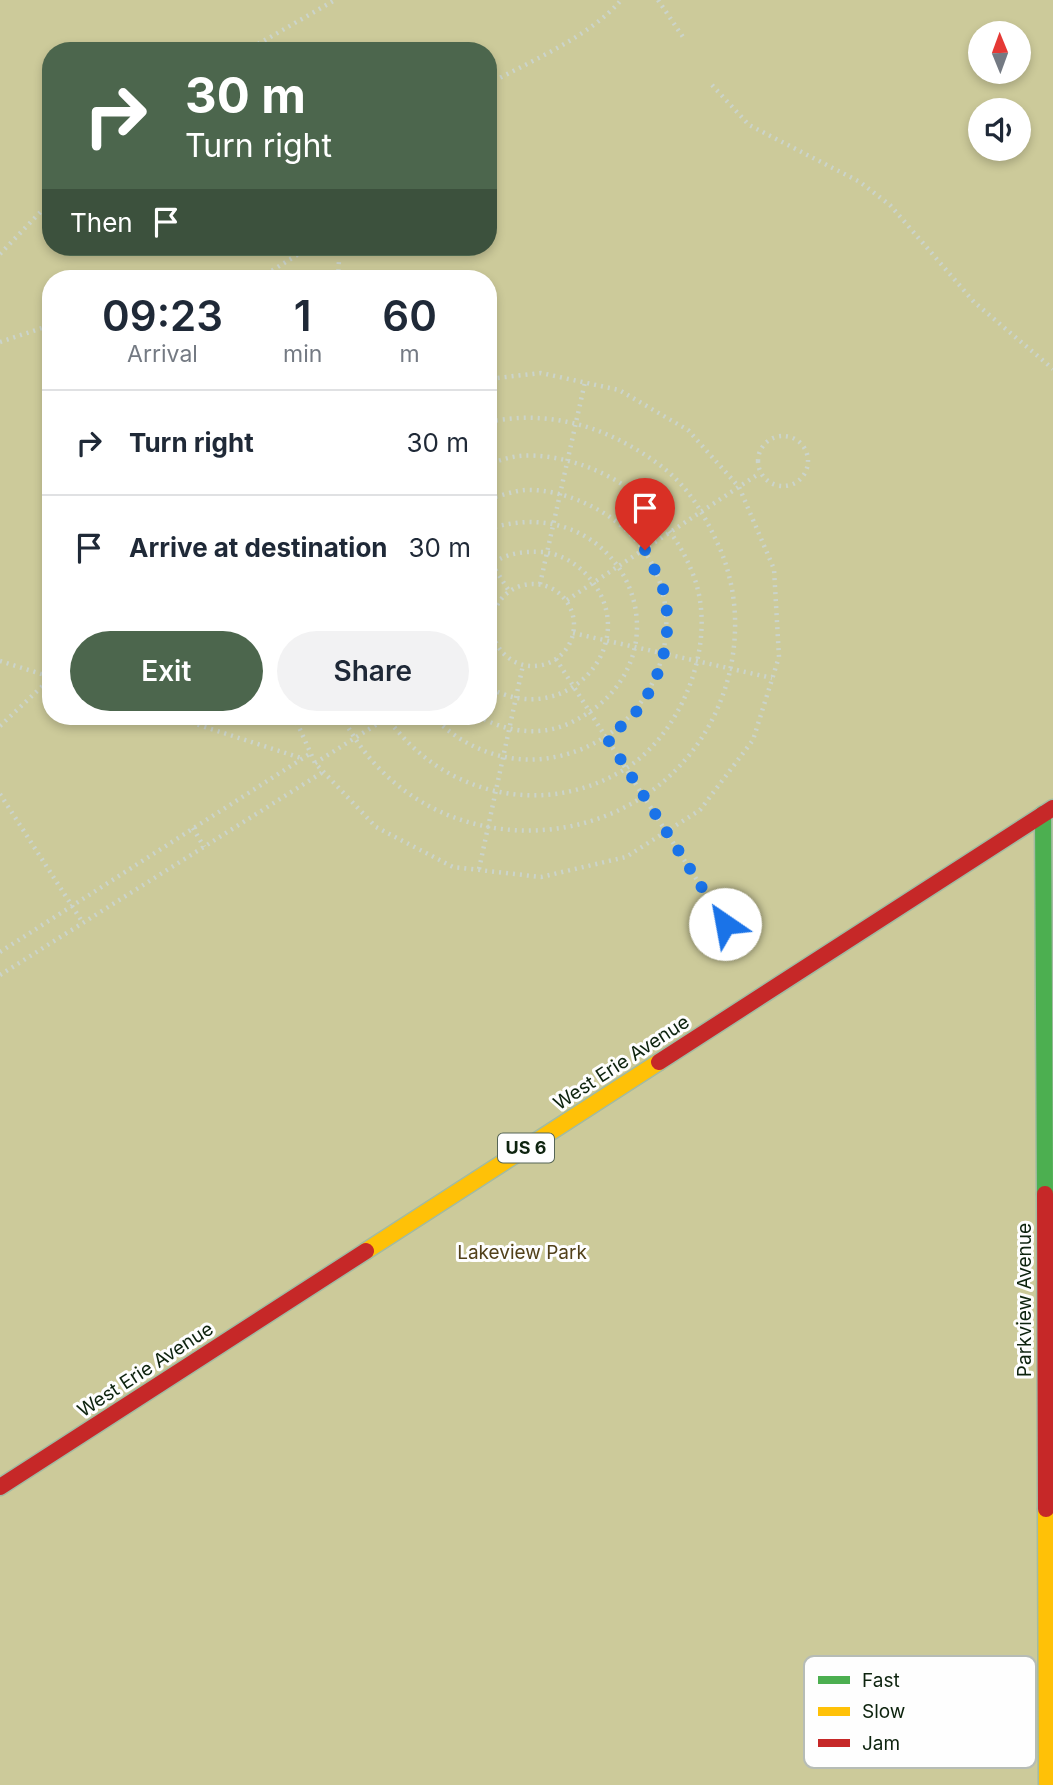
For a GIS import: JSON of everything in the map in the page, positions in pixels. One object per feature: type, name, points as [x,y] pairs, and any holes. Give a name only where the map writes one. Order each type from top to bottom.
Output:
[{"type":"main road","name":"West Erie Avenue","points":[[0,1487],[1048,811]]},
{"type":"main road","name":"Parkview Avenue","points":[[1046,1785],[1048,811]]},
{"type":"path","points":[[262,42],[335,0]]},
{"type":"path","points":[[497,79],[559,46],[612,11],[621,0]]},
{"type":"path","points":[[657,0],[683,37]]},
{"type":"path","points":[[712,85],[749,125],[860,182],[890,205],[974,302],[1053,369]]},
{"type":"path","points":[[0,254],[42,210]]},
{"type":"path","points":[[272,270],[294,256]]},
{"type":"path","points":[[338,260],[338,270]]},
{"type":"path","points":[[0,342],[42,328]]},
{"type":"path","points":[[298,725],[316,763],[376,827],[453,867],[541,877],[626,858],[700,810],[753,740],[779,657],[775,569],[740,487],[688,430],[619,390],[541,373],[497,378]]},
{"type":"path","points":[[540,584],[584,382]]},
{"type":"path","points":[[346,725],[353,738],[397,786],[452,819],[515,833],[579,827],[644,797],[687,760],[721,705],[736,643],[732,579],[703,510],[673,475],[626,441],[575,422],[514,417],[497,420]]},
{"type":"path","points":[[786,435],[801,443],[806,450],[808,458],[804,475],[790,485],[773,485],[760,473],[760,450],[770,438],[786,435]]},
{"type":"path","points":[[396,725],[423,758],[469,785],[522,796],[576,790],[625,768],[665,732],[691,686],[702,633],[695,579],[673,531],[632,489],[579,463],[520,456],[497,462]]},
{"type":"path","points":[[566,600],[760,473]]},
{"type":"path","points":[[443,725],[483,751],[524,761],[567,756],[607,738],[638,710],[659,673],[668,631],[663,589],[645,550],[613,516],[571,496],[524,490],[497,497]]},
{"type":"path","points":[[497,527],[525,520],[553,524],[594,540],[619,566],[634,597],[638,630],[631,662],[615,692],[591,713],[559,728],[526,732],[497,723]]},
{"type":"path","points":[[497,559],[526,551],[547,553],[576,564],[594,582],[605,604],[606,640],[592,672],[575,688],[553,698],[516,699],[497,691]]},
{"type":"path","points":[[497,574],[509,591]]},
{"type":"path","points":[[497,604],[509,591],[529,583],[540,584],[556,591],[566,600],[573,612],[573,633],[566,650],[544,665],[523,665],[506,657],[497,648]]},
{"type":"path","points":[[573,633],[772,678]]},
{"type":"path","points":[[556,659],[725,924]]},
{"type":"path","points":[[0,661],[42,675]]},
{"type":"path","points":[[479,869],[523,665]]},
{"type":"path","points":[[0,726],[42,686]]},
{"type":"path","points":[[199,725],[302,758]]},
{"type":"path","points":[[316,763],[374,725]]},
{"type":"path","points":[[0,953],[311,752]]},
{"type":"path","points":[[0,975],[323,772]]},
{"type":"path","points":[[0,794],[83,923]]},
{"type":"path","points":[[193,828],[204,847]]},
{"type":"green space","name":"Lakeview Park","points":[[0,0],[1053,0],[1053,808],[1047,1785],[0,1785]]},
{"type":"traffic: fast","points":[[1043,814],[1045,1194]]},
{"type":"traffic: slow","points":[[366,1251],[659,1062]]},
{"type":"traffic: slow","points":[[1046,1509],[1047,1785]]},
{"type":"traffic: jam","points":[[659,1062],[1053,808]]},
{"type":"traffic: jam","points":[[1045,1194],[1046,1509]]},
{"type":"traffic: jam","points":[[0,1487],[366,1251]]},
{"type":"route","points":[[645,550],[663,589],[668,631],[659,673],[638,710],[607,738],[725,924]]}]
